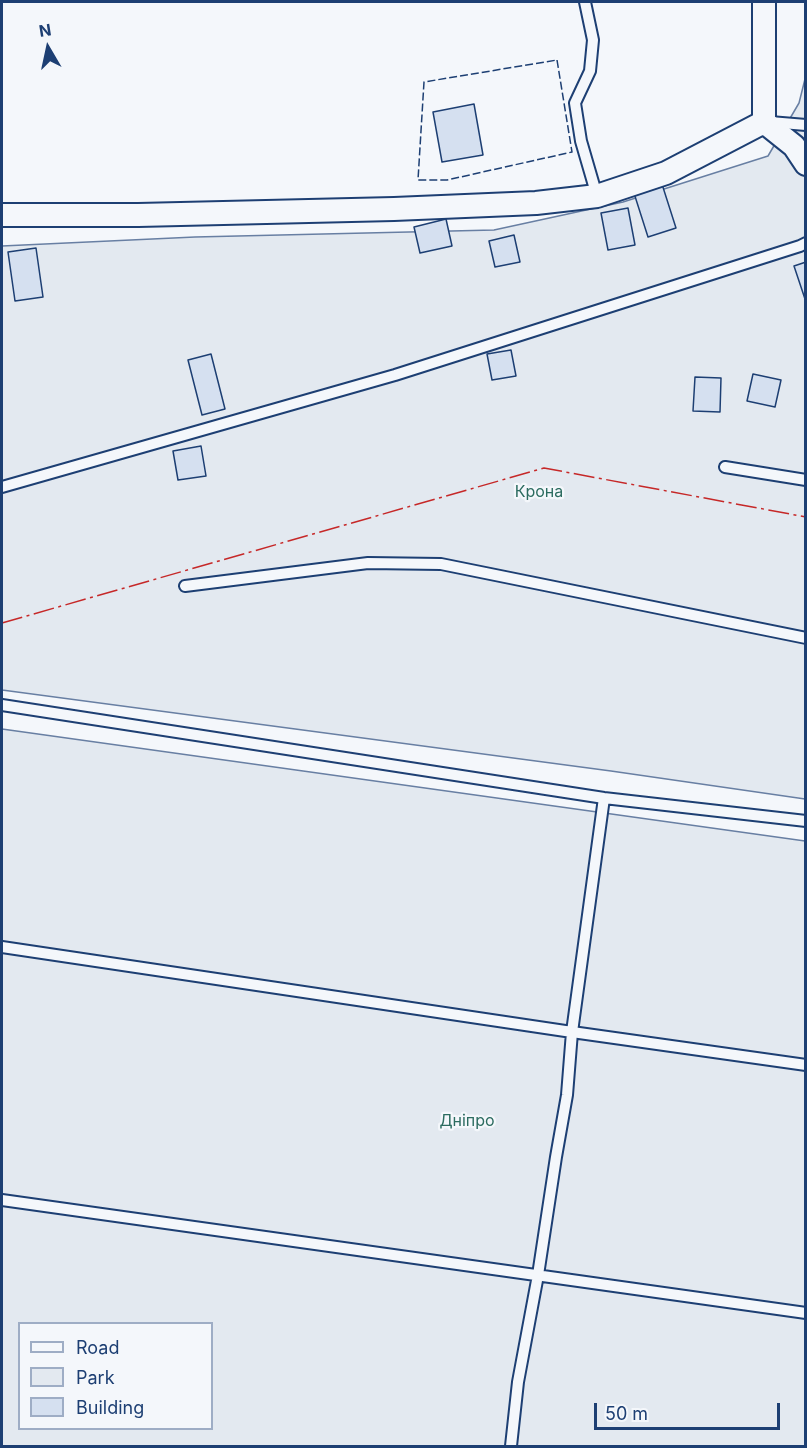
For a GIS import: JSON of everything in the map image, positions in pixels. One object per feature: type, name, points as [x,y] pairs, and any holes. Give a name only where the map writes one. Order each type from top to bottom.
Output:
[{"type":"street","points":[[764,2],[765,122],[794,146],[806,164]]},
{"type":"street","points":[[2,215],[138,215],[394,209],[536,203],[597,196],[666,173],[765,122]]},
{"type":"lane","points":[[585,2],[593,40],[590,71],[575,103],[581,141],[597,196]]},
{"type":"lane","points":[[765,122],[806,125]]},
{"type":"lane","points":[[2,487],[395,375],[806,243]]},
{"type":"lane","points":[[725,467],[806,480]]},
{"type":"lane","points":[[185,586],[368,563],[441,564],[806,638]]},
{"type":"lane","points":[[2,705],[604,798],[806,821]]},
{"type":"lane","points":[[511,1446],[518,1382],[567,1095],[572,1032],[604,798]]},
{"type":"lane","points":[[2,946],[806,1065]]},
{"type":"lane","points":[[2,1200],[806,1313]]},
{"type":"green space","name":"Крона","points":[[805,79],[805,799],[2,690],[2,246],[195,237],[494,230],[623,202],[768,156],[799,103]]},
{"type":"green space","name":"Дніпро","points":[[2,729],[805,841],[805,1446],[2,1446]]},
{"type":"building","points":[[474,104],[483,155],[442,162],[433,112]]},
{"type":"building","points":[[661,181],[676,228],[648,237],[633,190]]},
{"type":"building","points":[[628,208],[635,245],[608,250],[601,213]]},
{"type":"building","points":[[446,219],[452,246],[420,253],[414,227]]},
{"type":"building","points":[[514,235],[520,262],[495,267],[489,241]]},
{"type":"building","points":[[36,248],[43,297],[15,301],[8,252]]},
{"type":"building","points":[[806,262],[806,302],[794,266]]},
{"type":"building","points":[[511,350],[516,376],[492,380],[487,354]]},
{"type":"building","points":[[211,354],[225,409],[202,415],[188,360]]},
{"type":"building","points":[[753,374],[781,380],[775,407],[747,401]]},
{"type":"building","points":[[695,377],[721,378],[720,412],[693,411]]},
{"type":"building","points":[[201,446],[206,476],[178,480],[173,451]]},
{"type":"fence","points":[[557,60],[572,152],[447,180],[418,180],[424,82],[557,60]]},
{"type":"power","points":[[2,623],[544,468],[806,517]]}]
